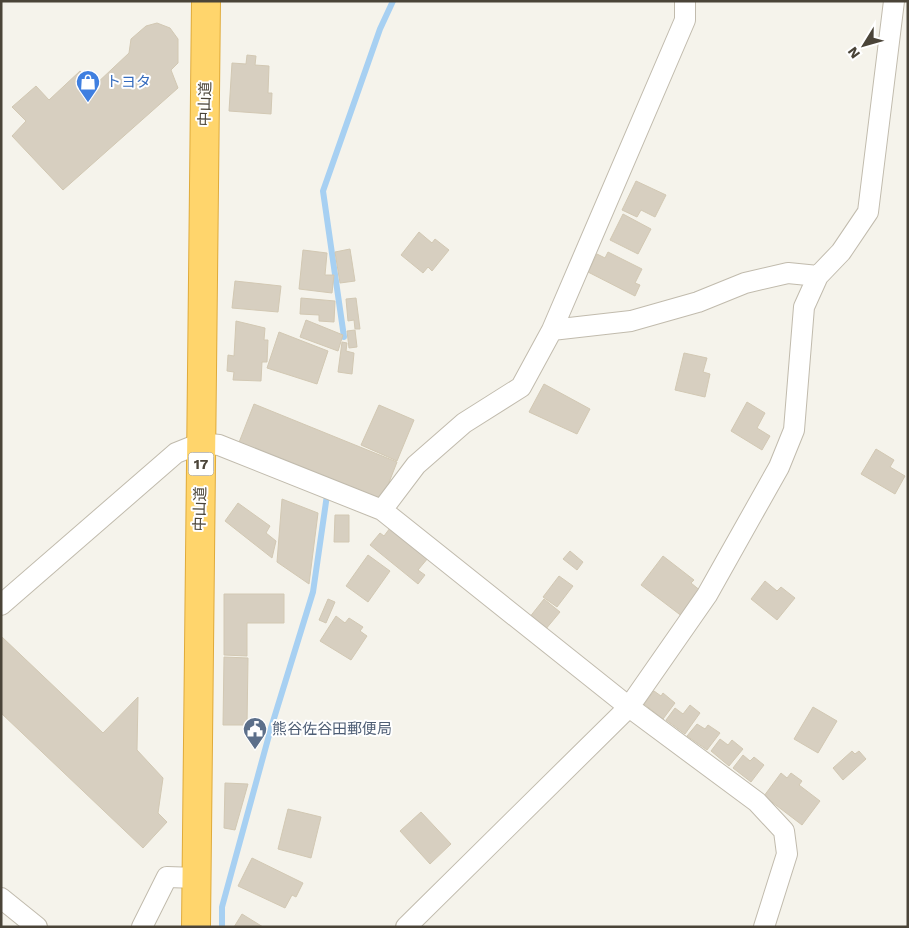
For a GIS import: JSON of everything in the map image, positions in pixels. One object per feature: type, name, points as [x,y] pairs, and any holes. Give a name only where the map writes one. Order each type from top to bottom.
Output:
[{"type":"highway","name":"中山道","points":[[196,927],[206,1]]},
{"type":"street","points":[[382,510],[416,465],[464,422],[521,387],[552,330],[686,20],[685,1]]},
{"type":"street","points":[[406,927],[630,707],[707,595],[779,467],[794,430],[804,307],[818,276],[841,252],[868,212],[894,1]]},
{"type":"street","points":[[552,330],[631,321],[698,302],[745,284],[788,273],[818,276]]},
{"type":"street","points":[[1,605],[176,453],[201,443],[219,445],[382,510],[630,707],[757,802],[784,831],[787,854],[764,927]]},
{"type":"street","points":[[142,927],[167,877],[197,878]]},
{"type":"street","points":[[1,898],[37,927]]},
{"type":"building","name":"トヨタ","points":[[157,23],[170,28],[178,39],[178,63],[171,70],[178,88],[63,190],[12,136],[26,121],[12,107],[36,86],[49,100],[80,71],[95,85],[129,53],[131,39],[146,26]]},
{"type":"building","points":[[247,55],[256,56],[255,65],[269,66],[268,93],[272,93],[271,114],[229,111],[232,63],[246,64]]},
{"type":"building","points":[[636,181],[666,195],[655,217],[641,210],[637,217],[622,210]]},
{"type":"building","points":[[623,214],[651,229],[638,254],[610,240]]},
{"type":"building","points":[[419,232],[432,243],[435,239],[449,250],[432,271],[428,267],[423,273],[401,255]]},
{"type":"building","points":[[350,249],[355,281],[340,283],[335,252]]},
{"type":"building","points":[[303,250],[327,253],[325,275],[334,275],[332,293],[299,289]]},
{"type":"building","points":[[608,252],[642,269],[635,283],[640,285],[635,296],[588,272],[597,254],[605,258]]},
{"type":"building","points":[[235,281],[281,286],[278,312],[232,308]]},
{"type":"building","points":[[301,298],[335,301],[334,322],[319,321],[319,315],[300,314]]},
{"type":"building","points":[[356,298],[360,329],[355,329],[354,320],[348,321],[346,299]]},
{"type":"building","points":[[306,320],[343,335],[338,351],[300,337]]},
{"type":"building","points":[[236,321],[265,328],[264,340],[268,340],[267,362],[262,362],[261,381],[233,380],[234,372],[227,371],[228,355],[234,356]]},
{"type":"building","points":[[355,330],[357,347],[349,348],[347,331]]},
{"type":"building","points":[[279,332],[328,351],[317,384],[267,368]]},
{"type":"building","points":[[342,342],[347,343],[346,351],[354,353],[352,374],[338,372]]},
{"type":"building","points":[[684,353],[707,358],[703,372],[710,374],[705,397],[675,390]]},
{"type":"building","points":[[544,384],[590,409],[577,434],[529,412]]},
{"type":"building","points":[[747,402],[765,413],[757,428],[770,436],[762,450],[731,431]]},
{"type":"building","points":[[254,404],[397,462],[381,503],[238,445]]},
{"type":"building","points":[[379,405],[414,420],[397,461],[361,445]]},
{"type":"building","points":[[876,449],[894,460],[890,467],[905,476],[895,494],[861,474]]},
{"type":"building","points":[[282,499],[318,513],[309,584],[277,562]]},
{"type":"building","points":[[238,503],[270,526],[266,533],[276,541],[272,558],[225,521]]},
{"type":"building","points":[[335,515],[349,515],[349,542],[334,542]]},
{"type":"building","points":[[390,528],[428,558],[418,570],[425,575],[418,584],[370,545],[380,533],[384,536]]},
{"type":"building","points":[[570,551],[583,562],[577,570],[563,559]]},
{"type":"building","points":[[368,555],[390,571],[368,602],[346,586]]},
{"type":"building","points":[[663,556],[694,580],[691,583],[702,592],[683,617],[641,585]]},
{"type":"building","points":[[559,576],[573,586],[557,607],[543,597]]},
{"type":"building","points":[[765,581],[777,591],[781,587],[795,598],[777,620],[751,599]]},
{"type":"building","points":[[224,594],[284,594],[284,623],[247,623],[247,656],[224,655]]},
{"type":"building","points":[[328,599],[335,602],[326,623],[319,620]]},
{"type":"building","points":[[544,599],[560,612],[545,630],[529,618]]},
{"type":"building","points":[[336,616],[345,623],[349,618],[363,627],[360,631],[367,636],[351,660],[320,641]]},
{"type":"building","points":[[2,637],[103,733],[138,697],[137,750],[163,778],[158,813],[167,822],[143,848],[1,713]]},
{"type":"building","points":[[224,657],[248,658],[247,725],[223,725]]},
{"type":"building","points":[[654,691],[661,696],[663,693],[675,703],[663,719],[644,704]]},
{"type":"building","points":[[690,705],[700,713],[685,734],[666,720],[675,708],[683,714]]},
{"type":"building","points":[[813,707],[837,721],[818,753],[794,739]]},
{"type":"building","points":[[697,724],[705,729],[708,725],[720,733],[707,750],[687,736]]},
{"type":"building","points":[[720,739],[728,745],[732,740],[743,749],[729,766],[711,751]]},
{"type":"building","points":[[852,751],[855,754],[859,751],[866,759],[843,780],[833,768]]},
{"type":"building","points":[[743,755],[750,761],[754,757],[764,765],[751,782],[733,768]]},
{"type":"building","points":[[781,773],[787,778],[791,773],[802,781],[799,785],[820,801],[802,825],[764,796]]},
{"type":"building","points":[[225,783],[248,784],[235,830],[224,828]]},
{"type":"building","points":[[288,809],[321,817],[311,858],[278,849]]},
{"type":"building","points":[[421,812],[451,844],[430,864],[400,831]]},
{"type":"building","points":[[252,858],[303,883],[296,897],[292,895],[285,908],[238,886]]},
{"type":"building","points":[[242,914],[263,927],[234,927]]},
{"type":"waterway","points":[[344,337],[323,191],[380,29],[393,1]]},
{"type":"waterway","points":[[222,927],[222,907],[271,728],[313,592],[327,495]]},
{"type":"place","name":"トヨタ","points":[[88,103]]},
{"type":"place","name":"熊谷佐谷田郵便局","points":[[255,750]]}]
